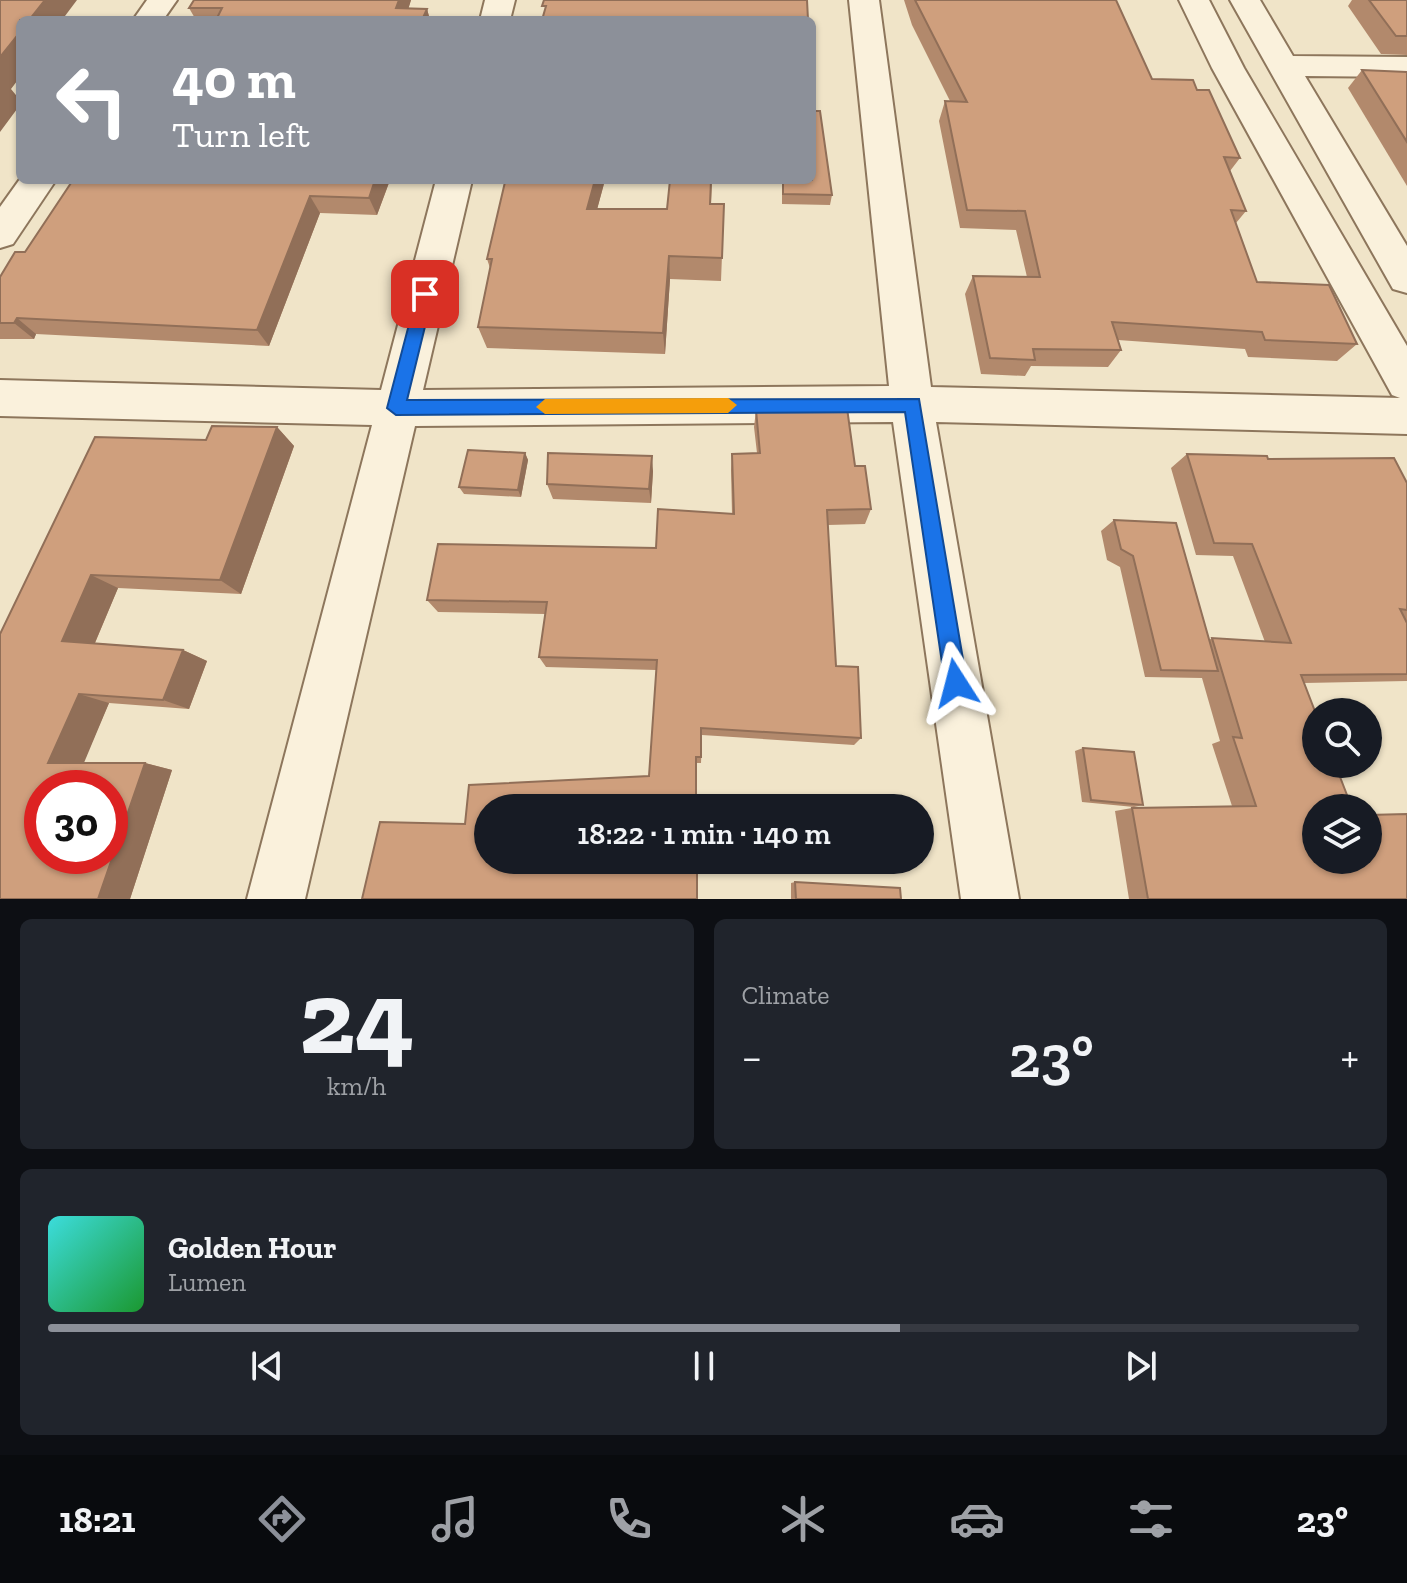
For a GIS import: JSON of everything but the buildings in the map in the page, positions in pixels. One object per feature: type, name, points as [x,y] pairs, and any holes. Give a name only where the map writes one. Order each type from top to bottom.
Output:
[{"type":"street","points":[[864,0],[912,404],[990,899]]},
{"type":"street","points":[[1194,0],[1228,68],[1407,383]]},
{"type":"street","points":[[1245,0],[1407,279]]},
{"type":"street","points":[[1285,66],[1407,67]]},
{"type":"street","points":[[0,235],[35,184]]},
{"type":"street","points":[[276,899],[453,184]]},
{"type":"street","points":[[0,398],[396,408],[912,404],[1407,416]]},
{"type":"slow traffic","points":[[545,407],[728,405]]},
{"type":"route","points":[[425,294],[396,408],[912,404],[956,683]]}]
